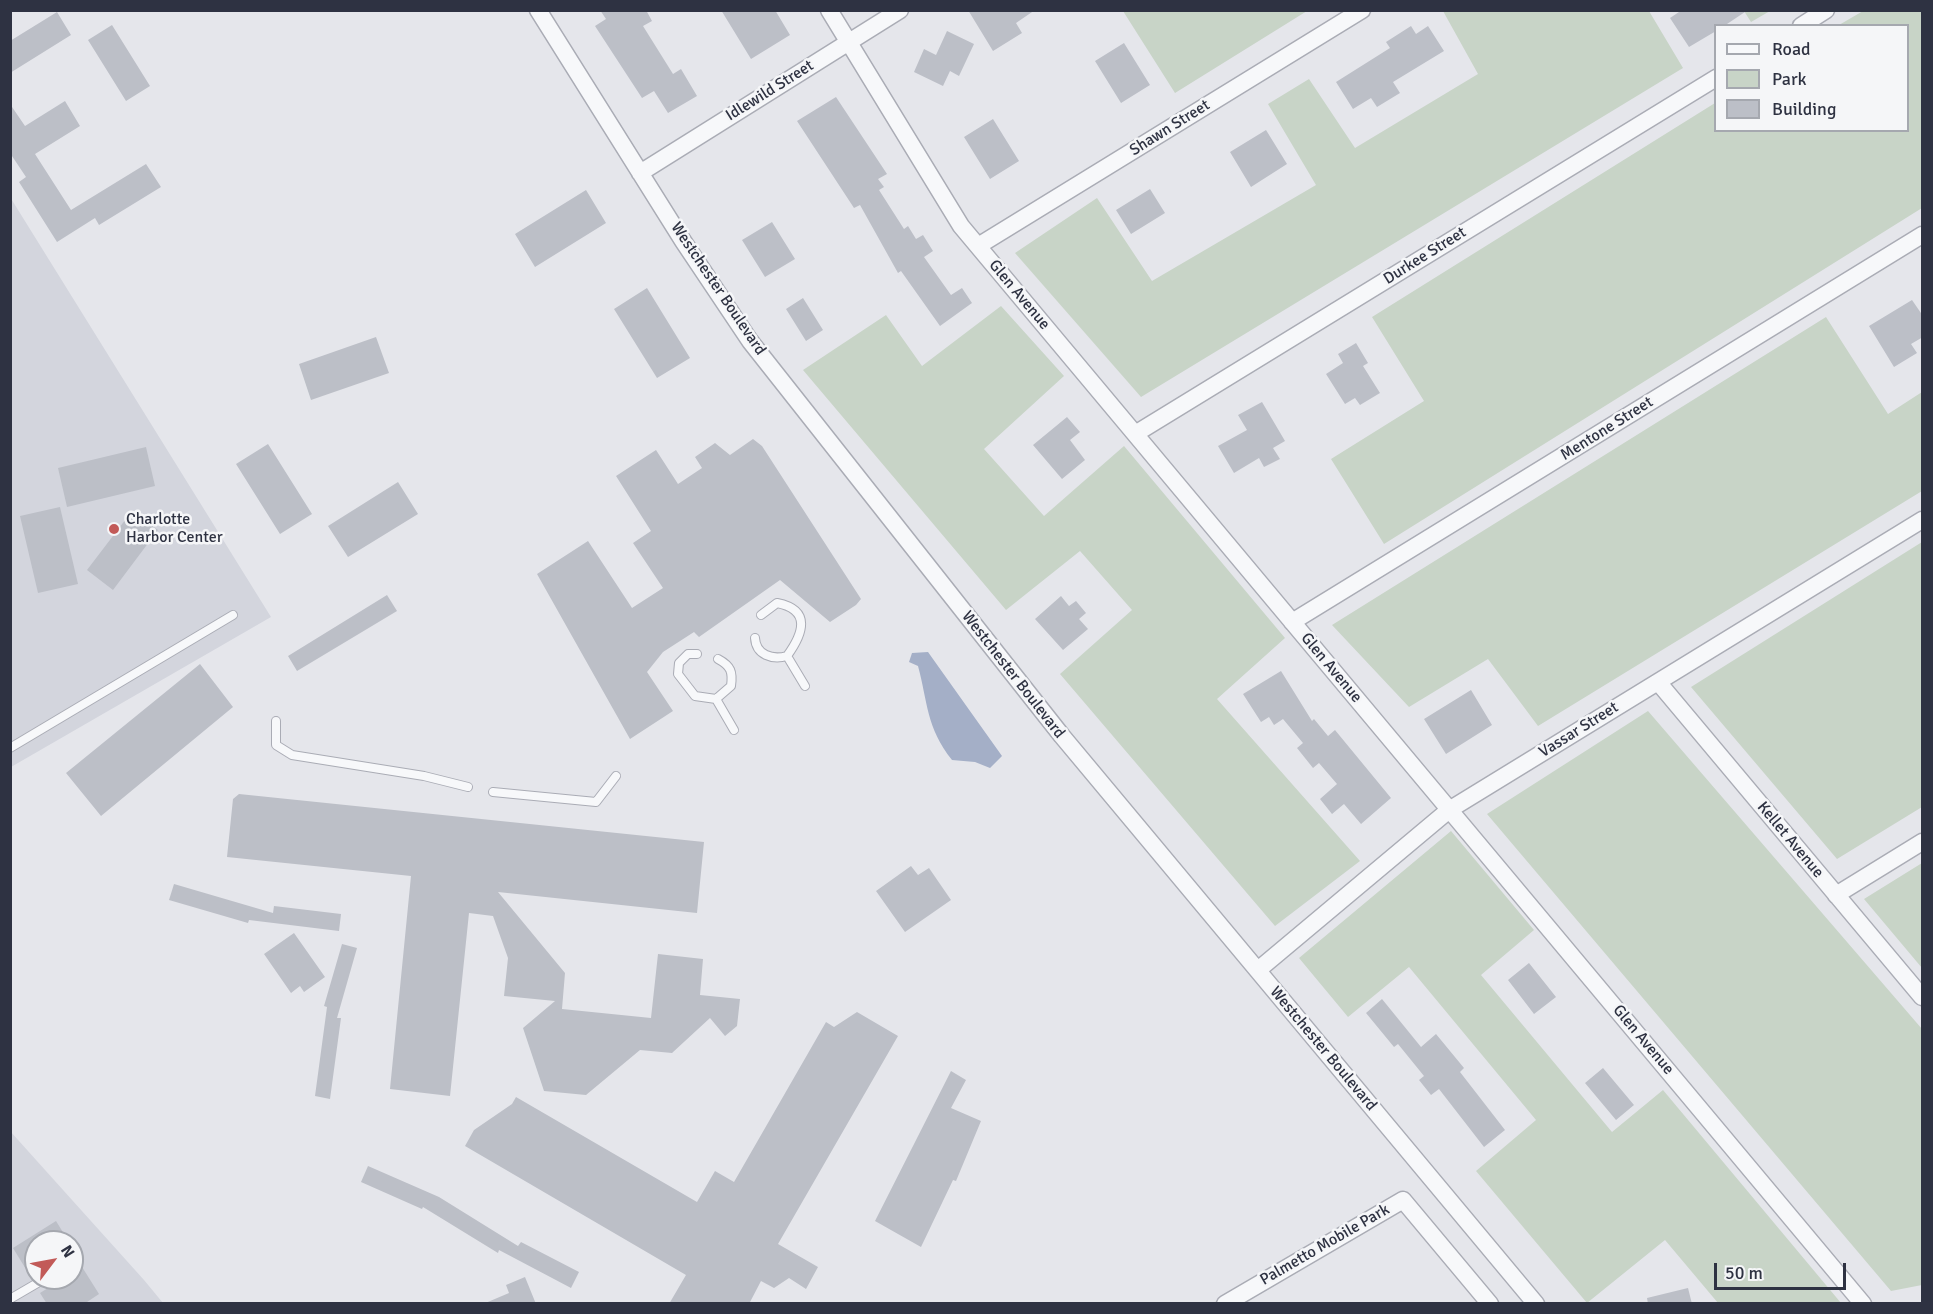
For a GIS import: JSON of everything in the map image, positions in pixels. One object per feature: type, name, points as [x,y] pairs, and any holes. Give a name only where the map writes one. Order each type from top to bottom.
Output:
[{"type":"street","name":"Westchester Boulevard","points":[[538,10],[640,173],[750,341],[1062,736],[1536,1304]]},
{"type":"street","name":"Glen Avenue","points":[[829,10],[961,226],[1863,1304]]},
{"type":"street","name":"Idlewild Street","points":[[640,173],[900,10]]},
{"type":"street","name":"Shawn Street","points":[[978,246],[1362,10]]},
{"type":"street","points":[[1804,24],[1826,10]]},
{"type":"street","name":"Durkee Street","points":[[1135,434],[1714,79]]},
{"type":"street","name":"Mentone Street","points":[[1292,622],[1923,235]]},
{"type":"street","name":"Vassar Street","points":[[1258,970],[1449,810],[1923,520]]},
{"type":"street","name":"Kellet Avenue","points":[[1658,682],[1923,998]]},
{"type":"street","points":[[1836,895],[1923,842]]},
{"type":"street","name":"Palmetto Mobile Park","points":[[1225,1304],[1403,1200],[1490,1304]]},
{"type":"lane","points":[[755,638],[755,644],[766,656],[777,659],[787,656],[798,641],[801,622],[799,614],[790,605],[777,603],[761,615]]},
{"type":"lane","points":[[10,748],[132,677],[149,663],[233,615]]},
{"type":"lane","points":[[697,654],[688,654],[679,663],[678,674],[695,696],[716,699],[731,686],[733,674],[728,665],[718,659]]},
{"type":"lane","points":[[787,656],[806,686]]},
{"type":"lane","points":[[716,699],[734,730]]},
{"type":"lane","points":[[276,721],[276,745],[292,755],[424,776],[468,788]]},
{"type":"lane","points":[[493,792],[596,802],[616,776]]},
{"type":"lane","points":[[10,1299],[25,1290]]},
{"type":"shaded area","name":"Charlotte Harbor Center","points":[[10,197],[271,617],[11,767],[10,767]]},
{"type":"shaded area","points":[[10,1131],[144,1280],[163,1303],[11,1303]]},
{"type":"green space","points":[[1123,11],[1307,11],[1175,93]]},
{"type":"green space","points":[[1443,11],[1649,11],[1683,68],[1141,397],[1015,253],[1097,198],[1152,281],[1316,185],[1268,104],[1309,79],[1355,148],[1478,74]]},
{"type":"green space","points":[[1744,11],[1770,11],[1751,22]]},
{"type":"green space","points":[[1863,11],[1922,11],[1922,208],[1384,544],[1331,459],[1424,401],[1372,317],[1714,104],[1714,132],[1909,132],[1909,24],[1841,24]]},
{"type":"green space","points":[[1001,306],[1064,376],[984,449],[1044,516],[1124,446],[1285,638],[1217,699],[1360,861],[1275,926],[1060,674],[1132,610],[1080,551],[1006,610],[803,370],[886,315],[922,366]]},
{"type":"green space","points":[[1826,317],[1888,414],[1922,392],[1922,491],[1538,726],[1488,659],[1409,707],[1332,625]]},
{"type":"green space","points":[[1922,542],[1922,807],[1837,859],[1691,687]]},
{"type":"green space","points":[[1648,711],[1922,1029],[1922,1285],[1891,1291],[1487,814]]},
{"type":"green space","points":[[1451,831],[1534,930],[1481,975],[1612,1132],[1663,1090],[1841,1303],[1718,1303],[1665,1240],[1587,1303],[1476,1171],[1536,1120],[1409,967],[1348,1017],[1299,958]]},
{"type":"green space","points":[[1922,863],[1922,968],[1864,899]]},
{"type":"water","points":[[928,652],[1002,756],[990,768],[975,762],[952,760],[937,737],[932,726],[918,666],[909,662],[912,653]]},
{"type":"building","points":[[600,10],[646,10],[652,21],[643,26],[673,74],[681,69],[697,96],[668,113],[654,91],[642,98],[595,26],[606,19]]},
{"type":"building","points":[[721,10],[775,10],[790,35],[751,59]]},
{"type":"building","points":[[968,10],[1035,10],[1016,23],[1022,33],[993,51]]},
{"type":"building","points":[[1682,10],[1748,10],[1727,24],[1714,24],[1714,32],[1689,47],[1670,18]]},
{"type":"building","points":[[57,12],[71,35],[10,73],[10,41]]},
{"type":"building","points":[[112,25],[150,86],[126,101],[88,40]]},
{"type":"building","points":[[1411,26],[1416,34],[1428,26],[1444,51],[1393,82],[1400,93],[1377,107],[1371,98],[1353,109],[1336,82],[1390,48],[1386,42]]},
{"type":"building","points":[[947,31],[974,44],[959,76],[950,71],[943,86],[914,72],[924,49],[936,55]]},
{"type":"building","points":[[1124,43],[1150,85],[1121,103],[1095,61]]},
{"type":"building","points":[[836,97],[887,174],[878,179],[884,187],[879,190],[904,229],[908,226],[916,239],[923,235],[933,251],[924,257],[951,295],[962,288],[972,303],[940,326],[901,271],[898,273],[860,205],[854,208],[797,121]]},
{"type":"building","points":[[65,101],[80,126],[35,154],[71,210],[146,164],[161,187],[99,225],[95,218],[57,242],[19,182],[26,177],[10,153],[10,104],[25,126]]},
{"type":"building","points":[[993,119],[1019,161],[990,179],[964,137]]},
{"type":"building","points":[[1266,130],[1287,164],[1251,187],[1230,152]]},
{"type":"building","points":[[1150,189],[1165,213],[1131,234],[1116,210]]},
{"type":"building","points":[[586,190],[606,223],[535,267],[515,234]]},
{"type":"building","points":[[772,222],[795,259],[765,277],[742,240]]},
{"type":"building","points":[[647,288],[690,358],[657,378],[614,309]]},
{"type":"building","points":[[803,298],[823,330],[806,341],[786,309]]},
{"type":"building","points":[[1912,300],[1923,316],[1923,337],[1911,344],[1917,353],[1894,367],[1869,326]]},
{"type":"building","points":[[376,337],[389,373],[311,400],[299,364]]},
{"type":"building","points":[[1356,343],[1368,363],[1363,366],[1380,393],[1360,405],[1355,398],[1345,404],[1326,374],[1343,363],[1338,354]]},
{"type":"building","points":[[1262,402],[1285,441],[1273,448],[1280,459],[1264,467],[1259,458],[1234,473],[1218,446],[1247,430],[1238,415]]},
{"type":"building","points":[[1067,417],[1080,432],[1070,440],[1085,460],[1062,479],[1033,445]]},
{"type":"building","points":[[753,439],[762,446],[861,599],[856,605],[830,622],[780,580],[699,637],[694,632],[663,652],[647,672],[673,711],[630,739],[537,574],[588,541],[632,608],[663,588],[633,543],[651,531],[616,476],[656,450],[678,484],[702,468],[695,457],[715,443],[730,455]]},
{"type":"building","points":[[268,444],[312,514],[280,534],[236,464]]},
{"type":"building","points":[[146,447],[155,486],[67,507],[58,468]]},
{"type":"building","points":[[398,482],[418,514],[348,557],[328,526]]},
{"type":"building","points":[[60,507],[78,584],[38,593],[20,516]]},
{"type":"building","points":[[132,511],[158,530],[113,590],[87,570]]},
{"type":"building","points":[[387,595],[397,611],[297,671],[288,656]]},
{"type":"building","points":[[1061,596],[1069,606],[1076,601],[1086,613],[1079,619],[1088,629],[1063,650],[1035,619]]},
{"type":"building","points":[[200,664],[233,707],[101,816],[66,773]]},
{"type":"building","points":[[1281,671],[1312,721],[1314,719],[1328,736],[1335,730],[1391,798],[1361,824],[1344,804],[1332,814],[1320,799],[1337,784],[1319,763],[1313,768],[1297,748],[1303,743],[1283,719],[1274,725],[1269,717],[1261,722],[1243,694]]},
{"type":"building","points":[[1471,690],[1492,725],[1446,754],[1424,719]]},
{"type":"building","points":[[239,794],[704,842],[697,913],[498,892],[565,973],[562,1009],[651,1018],[658,954],[703,959],[700,995],[740,999],[737,1026],[725,1036],[710,1018],[672,1053],[640,1050],[586,1095],[544,1091],[523,1028],[555,1001],[504,996],[508,958],[493,916],[469,913],[450,1096],[390,1089],[411,876],[227,857],[233,799]]},
{"type":"building","points":[[911,866],[918,875],[929,868],[951,900],[905,932],[876,891]]},
{"type":"building","points":[[174,884],[273,913],[274,906],[341,914],[339,931],[249,920],[248,923],[169,900]]},
{"type":"building","points":[[294,933],[325,977],[304,992],[300,986],[291,993],[264,954]]},
{"type":"building","points":[[342,944],[357,948],[337,1018],[341,1018],[330,1099],[315,1096],[327,1007],[324,1006]]},
{"type":"building","points":[[1529,963],[1556,997],[1534,1014],[1508,980]]},
{"type":"building","points":[[1382,999],[1421,1047],[1436,1034],[1464,1068],[1460,1072],[1505,1130],[1484,1147],[1439,1089],[1431,1095],[1419,1080],[1424,1076],[1398,1044],[1394,1047],[1366,1013]]},
{"type":"building","points":[[857,1012],[898,1036],[778,1244],[818,1267],[806,1289],[789,1278],[774,1288],[761,1281],[749,1304],[669,1304],[686,1275],[465,1146],[474,1130],[512,1104],[516,1097],[697,1202],[715,1171],[734,1182],[826,1022],[834,1027]]},
{"type":"building","points":[[1603,1068],[1634,1105],[1616,1120],[1585,1083]]},
{"type":"building","points":[[951,1071],[966,1080],[951,1108],[981,1121],[956,1181],[953,1180],[921,1247],[875,1221]]},
{"type":"building","points":[[368,1166],[439,1197],[518,1246],[521,1242],[579,1272],[571,1288],[499,1250],[498,1253],[423,1207],[422,1209],[361,1182]]},
{"type":"building","points":[[56,1221],[62,1230],[42,1230]]},
{"type":"building","points":[[24,1241],[24,1266],[13,1248]]},
{"type":"building","points":[[84,1270],[99,1294],[84,1304],[47,1304],[40,1293],[45,1290],[84,1290]]},
{"type":"building","points":[[525,1277],[536,1304],[483,1304],[509,1293],[506,1285]]},
{"type":"building","points":[[1688,1288],[1692,1304],[1648,1304],[1647,1298]]},
{"type":"place","name":"Charlotte Harbor Center","points":[[114,529]]}]
